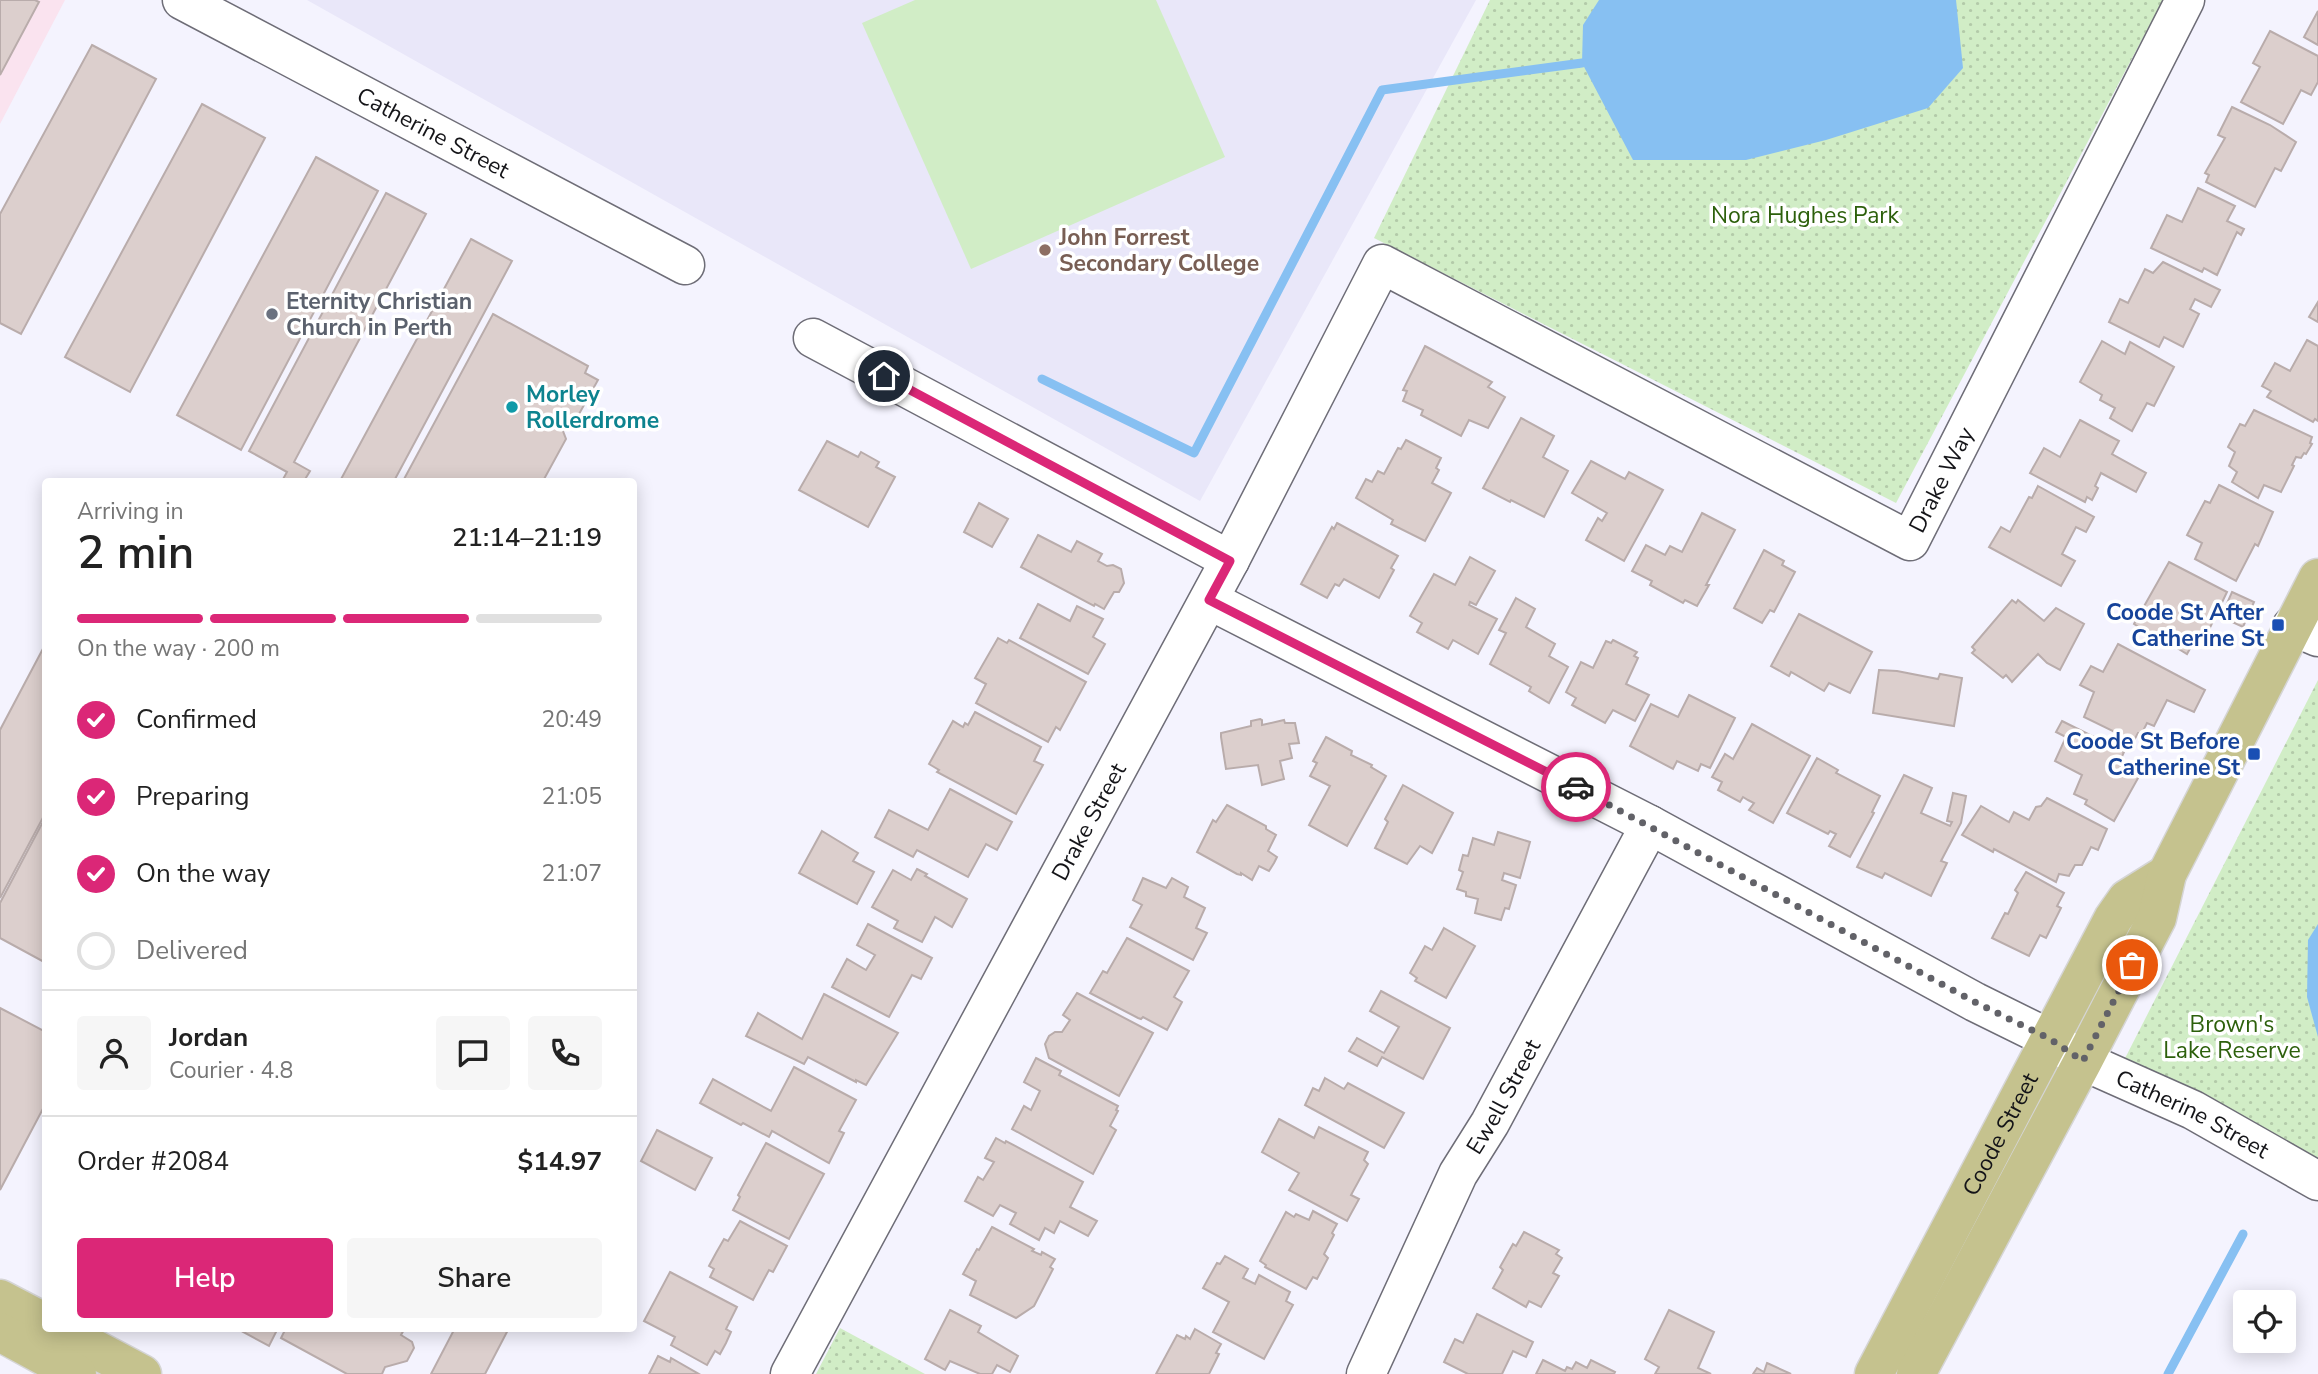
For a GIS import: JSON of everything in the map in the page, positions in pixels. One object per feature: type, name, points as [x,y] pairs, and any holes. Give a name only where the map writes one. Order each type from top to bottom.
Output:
[{"type":"main road","name":"Coode Street","points":[[1916,1374],[2157,918],[2167,874],[2305,632],[2318,578]]},
{"type":"main road","name":"Coode Street","points":[[1874,1374],[2113,919],[2127,900],[2167,874]]},
{"type":"main road","points":[[0,1299],[42,1321]]},
{"type":"main road","points":[[0,1332],[77,1374]]},
{"type":"main road","points":[[63,1332],[142,1374]]},
{"type":"street","name":"Catherine Street","points":[[182,0],[685,265]]},
{"type":"street","name":"Drake Way","points":[[1382,264],[1910,541],[2185,0]]},
{"type":"street","name":"Drake Street","points":[[790,1374],[1230,561],[1382,264]]},
{"type":"street","points":[[813,338],[1230,561]]},
{"type":"street","name":"Catherine Street","points":[[1209,600],[1650,825],[1975,1002],[2050,1039],[2083,1061],[2193,1110],[2318,1181]]},
{"type":"street","name":"Ewell Street","points":[[1366,1374],[1458,1174],[1490,1123],[1650,825]]},
{"type":"shaded area","points":[[0,0],[65,0],[0,124]]},
{"type":"shaded area","name":"John Forrest Secondary College","points":[[307,0],[1476,0],[1200,501]]},
{"type":"green space","points":[[915,0],[1156,0],[1225,157],[971,269],[862,23]]},
{"type":"green space","name":"Nora Hughes Park","points":[[1490,0],[2163,0],[1896,503],[1374,238]]},
{"type":"green space","name":"Brown's Lake Reserve","points":[[2318,680],[2318,1181],[2116,1076]]},
{"type":"green space","points":[[840,1328],[925,1374],[816,1374]]},
{"type":"water","points":[[1599,0],[1956,0],[1963,68],[1928,108],[1826,140],[1746,160],[1633,160],[1582,63],[1583,25]]},
{"type":"water","points":[[2318,924],[2318,1037],[2307,997],[2308,940]]},
{"type":"building","points":[[0,0],[39,2],[0,75]]},
{"type":"building","points":[[2318,11],[2318,45],[2304,37]]},
{"type":"building","points":[[2270,31],[2318,56],[2318,82],[2311,95],[2301,90],[2283,124],[2241,102],[2260,67],[2253,63]]},
{"type":"building","points":[[92,45],[156,79],[21,334],[0,323],[0,214]]},
{"type":"building","points":[[202,104],[265,138],[130,392],[65,357]]},
{"type":"building","points":[[2232,107],[2270,125],[2296,142],[2281,171],[2275,168],[2255,207],[2206,182],[2209,175],[2205,173],[2225,138],[2218,135]]},
{"type":"building","name":"Eternity Christian Church in Perth","points":[[316,157],[378,191],[241,450],[177,415]]},
{"type":"building","points":[[2198,188],[2235,206],[2227,221],[2244,229],[2241,235],[2237,232],[2217,275],[2204,268],[2202,272],[2151,248],[2167,215],[2182,222]]},
{"type":"building","points":[[386,193],[426,214],[294,462],[310,471],[306,478],[284,478],[287,472],[249,451]]},
{"type":"building","points":[[471,239],[512,261],[396,478],[342,478]]},
{"type":"building","points":[[2163,262],[2220,290],[2211,307],[2195,299],[2190,309],[2199,314],[2183,347],[2164,337],[2159,347],[2109,322],[2120,299],[2128,303],[2145,269],[2153,273]]},
{"type":"building","points":[[2318,302],[2318,322],[2309,317]]},
{"type":"building","name":"Morley Rollerdrome","points":[[493,314],[588,366],[585,373],[598,380],[574,423],[570,420],[563,431],[566,439],[545,478],[405,478]]},
{"type":"building","points":[[2307,340],[2318,346],[2318,421],[2315,419],[2313,422],[2267,397],[2271,391],[2262,386],[2275,363],[2290,371]]},
{"type":"building","points":[[2102,341],[2125,354],[2130,342],[2174,367],[2154,406],[2147,403],[2132,431],[2110,418],[2115,408],[2100,400],[2102,395],[2080,382]]},
{"type":"building","points":[[1425,346],[1492,382],[1488,387],[1505,397],[1488,428],[1469,420],[1461,436],[1421,415],[1423,410],[1403,401],[1407,391],[1403,390]]},
{"type":"building","points":[[2254,410],[2312,437],[2312,444],[2306,454],[2301,458],[2296,457],[2281,492],[2264,485],[2258,498],[2232,482],[2237,472],[2229,466],[2235,452],[2228,447],[2240,424],[2245,426]]},
{"type":"building","points":[[1521,418],[1554,436],[1543,457],[1568,471],[1544,517],[1483,488]]},
{"type":"building","points":[[2080,420],[2119,441],[2112,454],[2146,473],[2136,492],[2101,473],[2092,500],[2087,497],[2085,502],[2030,473],[2044,448],[2060,457]]},
{"type":"building","points":[[1406,440],[1441,458],[1436,468],[1439,470],[1432,483],[1451,493],[1425,541],[1391,524],[1393,520],[1356,498],[1366,479],[1372,482],[1378,471],[1384,474],[1398,448],[1401,449]]},
{"type":"building","points":[[827,441],[858,457],[861,452],[879,462],[876,467],[895,477],[868,527],[799,490]]},
{"type":"building","points":[[1591,461],[1625,479],[1629,472],[1663,490],[1624,561],[1586,540],[1598,518],[1602,521],[1607,513],[1572,493]]},
{"type":"building","points":[[2219,485],[2273,512],[2258,546],[2255,544],[2236,581],[2195,559],[2202,543],[2187,535],[2205,501],[2210,503]]},
{"type":"building","points":[[2038,486],[2094,517],[2086,532],[2076,527],[2062,554],[2075,561],[2061,586],[1989,547],[2001,527],[2010,532]]},
{"type":"building","points":[[979,503],[1008,519],[992,547],[964,532]]},
{"type":"building","points":[[1702,513],[1735,530],[1697,606],[1685,600],[1683,603],[1650,585],[1652,581],[1632,571],[1646,545],[1665,555],[1670,546],[1682,552]]},
{"type":"building","points":[[1337,523],[1398,556],[1391,568],[1394,570],[1379,598],[1344,579],[1339,586],[1335,584],[1327,598],[1301,584],[1332,527],[1334,529]]},
{"type":"building","points":[[1038,535],[1071,552],[1077,541],[1102,554],[1098,561],[1121,569],[1124,583],[1119,592],[1114,592],[1104,609],[1021,567]]},
{"type":"building","points":[[1764,550],[1784,561],[1782,565],[1795,572],[1774,612],[1770,610],[1762,623],[1734,608]]},
{"type":"building","points":[[1470,557],[1495,571],[1476,605],[1470,602],[1469,605],[1497,619],[1478,654],[1453,640],[1448,649],[1417,632],[1422,623],[1410,616],[1434,574],[1455,585]]},
{"type":"building","points":[[2169,562],[2227,592],[2205,638],[2198,634],[2187,654],[2164,640],[2162,643],[2153,639],[2154,637],[2134,624]]},
{"type":"building","points":[[2232,592],[2254,602],[2243,627],[2221,617]]},
{"type":"building","points":[[1516,598],[1535,609],[1526,627],[1555,644],[1549,656],[1568,667],[1549,703],[1529,691],[1531,687],[1490,664],[1506,633],[1499,630]]},
{"type":"building","points":[[2012,600],[2016,603],[2018,600],[2044,621],[2056,608],[2084,624],[2060,670],[2038,654],[2012,682],[2006,675],[2003,678],[1972,653],[1975,650],[1972,647]]},
{"type":"building","points":[[1038,604],[1070,621],[1077,606],[1103,619],[1093,637],[1105,644],[1088,674],[1020,638]]},
{"type":"building","points":[[1799,614],[1872,652],[1850,693],[1829,683],[1824,691],[1791,672],[1789,676],[1771,666]]},
{"type":"building","points":[[998,638],[1007,643],[1009,640],[1086,682],[1060,730],[1056,727],[1048,742],[976,703],[986,684],[975,678]]},
{"type":"building","points":[[1613,640],[1637,652],[1634,656],[1638,658],[1626,684],[1649,695],[1635,721],[1613,710],[1605,723],[1572,705],[1576,698],[1566,692],[1581,662],[1593,668],[1606,641],[1611,643]]},
{"type":"building","points":[[2118,644],[2205,690],[2194,712],[2167,700],[2154,726],[2147,723],[2131,746],[2114,737],[2115,732],[2084,717],[2094,692],[2080,685],[2091,666],[2103,672]]},
{"type":"building","points":[[42,651],[42,819],[0,898],[0,730]]},
{"type":"building","points":[[1879,670],[1938,679],[1940,674],[1962,678],[1954,726],[1873,713]]},
{"type":"building","points":[[1689,695],[1735,718],[1710,768],[1701,764],[1698,771],[1677,761],[1673,769],[1630,746],[1651,704],[1678,717]]},
{"type":"building","points":[[975,712],[1041,747],[1034,761],[1043,765],[1016,814],[937,772],[939,770],[929,764],[953,721],[963,727],[965,723],[968,725]]},
{"type":"building","points":[[1260,719],[1262,725],[1284,720],[1285,723],[1295,723],[1299,743],[1289,744],[1292,758],[1280,761],[1284,779],[1262,785],[1258,765],[1226,769],[1221,737],[1221,733],[1251,726],[1251,721]]},
{"type":"building","points":[[2062,721],[2124,752],[2120,761],[2142,771],[2114,821],[2085,804],[2087,800],[2074,794],[2082,775],[2055,761],[2066,737],[2056,732]]},
{"type":"building","points":[[1752,724],[1810,756],[1773,823],[1749,810],[1754,803],[1743,797],[1740,802],[1718,790],[1722,782],[1712,777],[1725,754],[1733,759]]},
{"type":"building","points":[[1326,737],[1352,751],[1351,755],[1372,765],[1371,767],[1386,776],[1347,846],[1309,825],[1330,786],[1310,776],[1317,763],[1313,761]]},
{"type":"building","points":[[1817,758],[1838,770],[1836,773],[1880,796],[1872,812],[1874,813],[1850,857],[1829,846],[1836,834],[1830,831],[1828,834],[1787,813]]},
{"type":"building","points":[[1904,775],[1932,788],[1921,813],[1950,826],[1952,822],[1947,821],[1953,793],[1966,796],[1961,823],[1941,861],[1947,863],[1931,896],[1885,873],[1882,878],[1857,867]]},
{"type":"building","points":[[1403,785],[1453,813],[1432,853],[1420,846],[1407,864],[1375,848],[1388,822],[1385,819]]},
{"type":"building","points":[[950,789],[1012,822],[997,850],[986,844],[968,877],[917,850],[913,857],[875,837],[889,810],[928,830]]},
{"type":"building","points":[[2047,798],[2107,829],[2098,850],[2091,847],[2082,865],[2075,865],[2069,876],[2059,874],[2056,882],[1962,835],[1981,806],[2009,822],[2014,812],[2029,820],[2036,807],[2041,806]]},
{"type":"building","points":[[1227,805],[1266,826],[1266,829],[1276,835],[1268,851],[1277,857],[1274,863],[1269,871],[1259,866],[1252,880],[1197,852],[1213,820],[1216,822]]},
{"type":"building","points":[[42,824],[42,961],[0,938],[0,903]]},
{"type":"building","points":[[822,831],[858,853],[853,861],[874,872],[857,904],[799,873]]},
{"type":"building","points":[[1498,832],[1530,842],[1520,878],[1504,873],[1502,880],[1516,885],[1509,909],[1505,908],[1501,920],[1475,913],[1478,899],[1466,896],[1466,892],[1457,889],[1463,872],[1459,870],[1463,855],[1468,856],[1473,838],[1494,845]]},
{"type":"building","points":[[917,869],[967,899],[952,927],[935,917],[922,942],[894,928],[898,921],[872,907],[893,870],[911,880]]},
{"type":"building","points":[[2026,872],[2064,893],[2057,906],[2061,908],[2046,938],[2040,935],[2029,956],[1992,938],[2005,913],[2008,914],[2018,893],[2015,890]]},
{"type":"building","points":[[1143,878],[1166,888],[1172,878],[1188,887],[1184,897],[1205,908],[1196,928],[1207,933],[1193,960],[1130,927],[1142,905],[1133,900]]},
{"type":"building","points":[[868,924],[932,958],[921,979],[912,975],[889,1017],[832,987],[847,959],[866,970],[875,955],[857,945]]},
{"type":"building","points":[[1444,928],[1475,946],[1446,998],[1415,981],[1417,978],[1410,973],[1425,946],[1432,950]]},
{"type":"building","points":[[1127,938],[1189,971],[1174,997],[1182,1002],[1167,1030],[1090,993],[1103,971],[1107,973]]},
{"type":"building","points":[[1381,991],[1450,1028],[1423,1079],[1382,1057],[1377,1066],[1349,1051],[1357,1038],[1384,1053],[1399,1027],[1370,1011]]},
{"type":"building","points":[[1077,993],[1153,1033],[1119,1096],[1049,1058],[1045,1044],[1049,1036],[1062,1032],[1070,1020],[1063,1015]]},
{"type":"building","points":[[824,994],[898,1033],[866,1085],[808,1057],[804,1064],[746,1036],[758,1013],[802,1039]]},
{"type":"building","points":[[0,1008],[42,1030],[42,1111],[0,1190]]},
{"type":"building","points":[[1036,1058],[1061,1071],[1059,1075],[1118,1106],[1110,1126],[1116,1130],[1093,1174],[1012,1129],[1024,1106],[1031,1110],[1040,1091],[1024,1082]]},
{"type":"building","points":[[794,1067],[856,1100],[839,1131],[844,1133],[829,1163],[772,1131],[769,1137],[700,1103],[713,1079],[771,1111]]},
{"type":"building","points":[[1325,1078],[1344,1089],[1348,1083],[1404,1113],[1384,1148],[1305,1105],[1313,1088],[1319,1091]]},
{"type":"building","points":[[1279,1119],[1314,1138],[1319,1127],[1368,1152],[1364,1160],[1368,1164],[1351,1195],[1359,1199],[1347,1221],[1289,1190],[1299,1173],[1262,1152]]},
{"type":"building","points":[[657,1130],[712,1158],[695,1190],[641,1161]]},
{"type":"building","points":[[996,1138],[1083,1182],[1070,1207],[1097,1221],[1088,1236],[1060,1221],[1054,1233],[1045,1228],[1039,1240],[1010,1224],[1016,1213],[1000,1205],[993,1216],[965,1201],[978,1177],[983,1180],[994,1162],[985,1158]]},
{"type":"building","points":[[766,1143],[824,1174],[789,1239],[733,1210],[740,1197],[738,1195]]},
{"type":"building","points":[[1313,1211],[1337,1224],[1324,1254],[1328,1258],[1317,1279],[1313,1277],[1306,1289],[1265,1267],[1260,1261],[1286,1212],[1309,1220]]},
{"type":"building","points":[[740,1221],[787,1246],[773,1272],[769,1270],[753,1300],[710,1277],[714,1269],[709,1266],[724,1239],[728,1241]]},
{"type":"building","points":[[992,1227],[1034,1249],[1032,1251],[1041,1255],[1042,1252],[1055,1259],[1050,1267],[1053,1269],[1034,1306],[1016,1318],[970,1295],[976,1281],[963,1274]]},
{"type":"building","points":[[1524,1232],[1559,1250],[1556,1254],[1562,1258],[1553,1273],[1559,1276],[1541,1307],[1529,1301],[1526,1307],[1493,1288],[1503,1270],[1500,1267],[1513,1244],[1516,1246]]},
{"type":"building","points":[[1225,1256],[1248,1269],[1243,1278],[1255,1284],[1259,1275],[1290,1292],[1286,1301],[1293,1305],[1264,1359],[1213,1332],[1229,1302],[1203,1288],[1217,1263],[1220,1264]]},
{"type":"building","points":[[670,1272],[737,1307],[726,1329],[731,1332],[726,1343],[720,1354],[715,1351],[707,1365],[671,1345],[675,1337],[644,1321]]},
{"type":"building","points":[[950,1310],[981,1326],[978,1332],[1018,1356],[1010,1372],[997,1365],[992,1374],[980,1374],[950,1361],[945,1370],[925,1359]]},
{"type":"building","points":[[1669,1310],[1714,1332],[1698,1368],[1711,1374],[1655,1374],[1659,1367],[1645,1359]]},
{"type":"building","points":[[1477,1314],[1533,1342],[1526,1357],[1513,1351],[1502,1374],[1468,1374],[1444,1362],[1455,1339],[1463,1343]]},
{"type":"building","points":[[1195,1329],[1221,1344],[1209,1374],[1156,1374],[1177,1335],[1190,1339]]},
{"type":"building","points":[[243,1332],[276,1332],[269,1346]]},
{"type":"building","points":[[284,1332],[403,1332],[401,1335],[412,1342],[414,1348],[407,1361],[385,1367],[382,1374],[347,1374],[281,1338]]},
{"type":"building","points":[[453,1332],[507,1332],[485,1374],[431,1374]]},
{"type":"building","points":[[658,1356],[670,1362],[671,1358],[699,1374],[649,1374]]},
{"type":"building","points":[[1543,1360],[1565,1371],[1567,1367],[1572,1369],[1576,1362],[1587,1368],[1591,1360],[1615,1372],[1536,1374]]},
{"type":"building","points":[[1767,1363],[1791,1374],[1753,1374],[1757,1368],[1764,1372]]},
{"type":"waterway","points":[[1042,379],[1194,453],[1382,90],[1582,63]]},
{"type":"waterway","points":[[2168,1374],[2243,1234]]},
{"type":"way so far","points":[[1576,787],[1975,1002],[2050,1039],[2083,1061],[2132,965]]},
{"type":"place","name":"John Forrest Secondary College","points":[[1045,250]]},
{"type":"place","name":"Eternity Christian Church in Perth","points":[[272,314]]},
{"type":"place","name":"Morley Rollerdrome","points":[[512,407]]},
{"type":"place","name":"Coode St After Catherine St","points":[[2278,625]]},
{"type":"place","name":"Coode St Before Catherine St","points":[[2254,754]]},
{"type":"route","points":[[884,376],[1230,561],[1209,600],[1576,787]]}]
